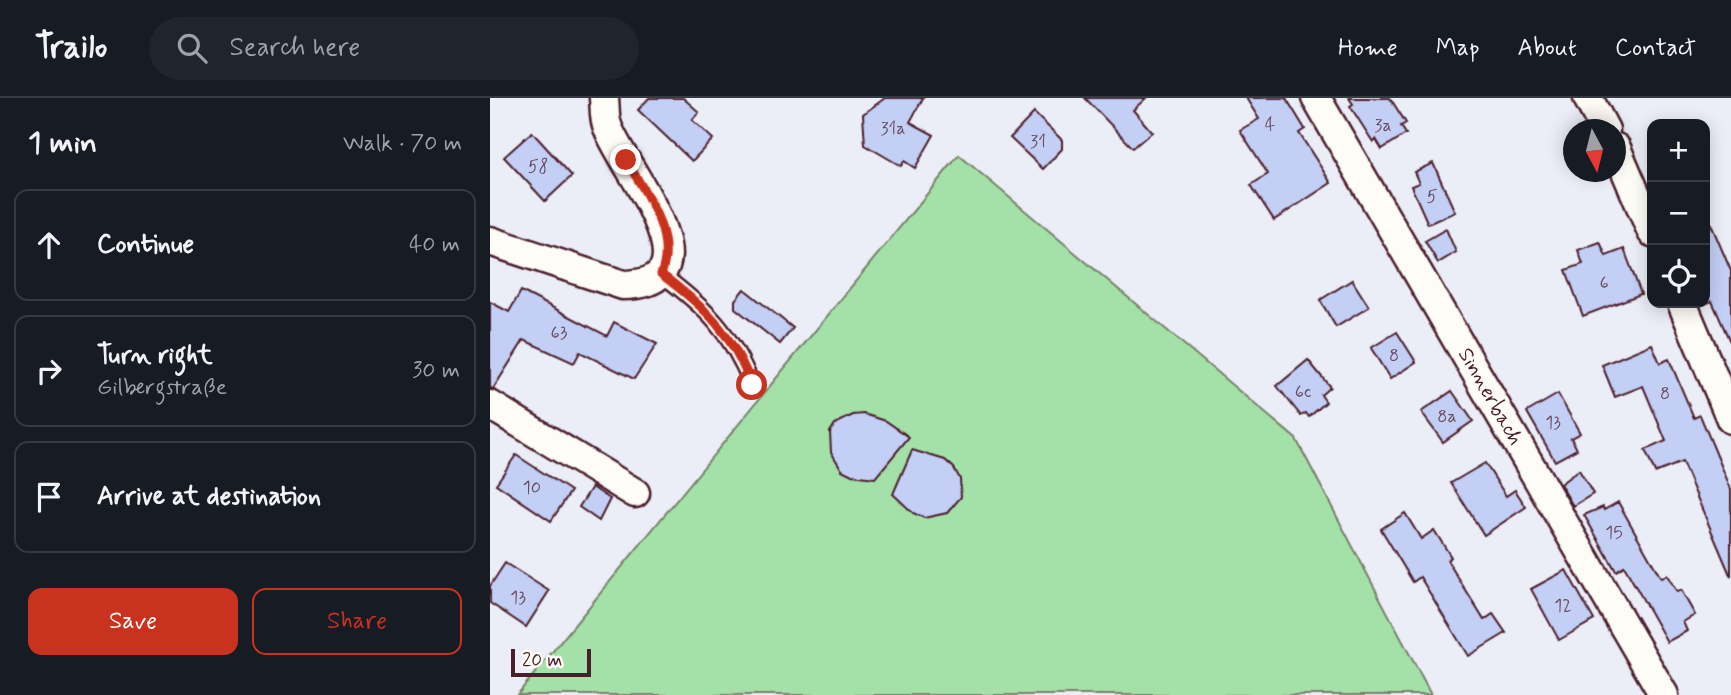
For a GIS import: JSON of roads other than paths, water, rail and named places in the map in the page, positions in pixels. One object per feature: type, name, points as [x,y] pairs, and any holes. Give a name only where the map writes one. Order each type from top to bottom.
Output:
[{"type":"street","points":[[490,241],[623,285],[646,285],[661,274],[666,245],[651,202],[606,125],[604,98]]},
{"type":"street","name":"Sinnerbach","points":[[1316,98],[1664,695]]},
{"type":"street","points":[[1588,98],[1599,119]]},
{"type":"street","points":[[1626,173],[1647,221]]},
{"type":"street","points":[[490,223],[490,229]]},
{"type":"street","points":[[1684,308],[1731,419]]},
{"type":"street","points":[[490,405],[635,493]]},
{"type":"lane","points":[[661,274],[710,313],[722,327],[737,349],[752,385]]}]
